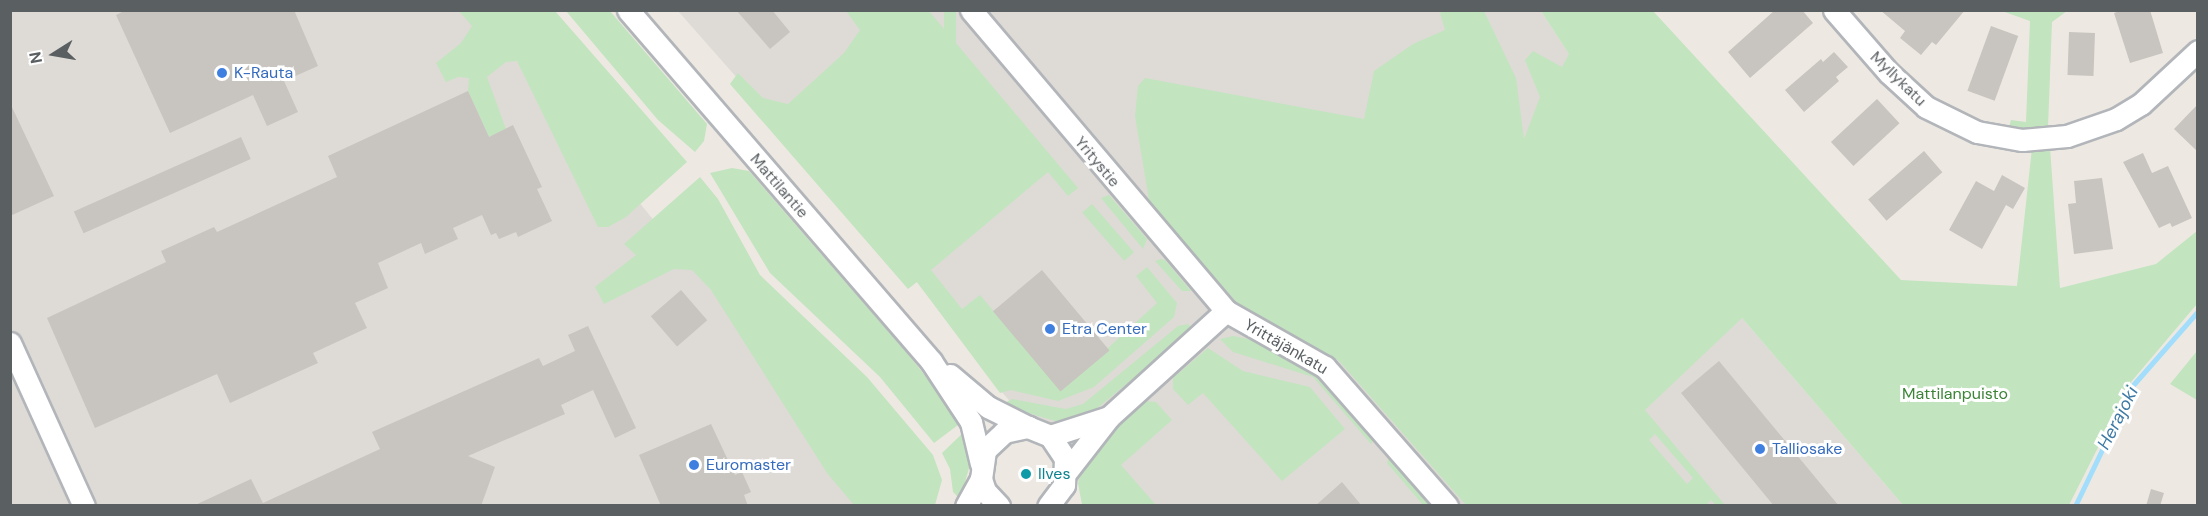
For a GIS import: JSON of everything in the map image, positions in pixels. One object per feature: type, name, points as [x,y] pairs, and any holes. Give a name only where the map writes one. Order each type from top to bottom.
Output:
[{"type":"street","name":"Mattilantie","points":[[628,10],[931,361],[971,422],[985,491],[999,506]]},
{"type":"street","name":"Yritystie","points":[[971,10],[1226,311]]},
{"type":"street","name":"Myllykatu","points":[[1834,10],[1889,73],[1926,107],[1977,132],[2022,140],[2067,136],[2116,119],[2141,104],[2198,51]]},
{"type":"street","name":"Yrittäjänkatu","points":[[1048,506],[1108,417],[1226,311],[1325,367],[1447,506]]},
{"type":"street","points":[[10,343],[84,506]]},
{"type":"street","name":"Mattilantie","points":[[931,361],[988,408],[1050,436]]},
{"type":"street","name":"Yrittäjänkatu","points":[[1050,436],[1108,417]]},
{"type":"street","points":[[966,506],[994,439],[1016,428],[1028,427]]},
{"type":"street","points":[[1050,436],[1062,452],[1071,506]]},
{"type":"shaded area","points":[[10,11],[474,11],[638,201],[888,505],[11,505]]},
{"type":"shaded area","points":[[678,11],[1541,11],[1742,318],[1903,505],[1099,505],[1001,391],[916,281]]},
{"type":"green space","points":[[459,11],[555,11],[687,162],[626,217],[608,227],[598,227],[517,61],[506,62],[487,77],[506,129],[489,137],[468,91],[469,78],[458,77],[446,82],[436,63],[461,43],[472,26]]},
{"type":"green space","points":[[566,11],[610,11],[707,124],[704,141],[695,152],[658,120]]},
{"type":"green space","points":[[846,11],[929,11],[1078,188],[1068,196],[1048,172],[931,270],[962,309],[980,295],[1061,391],[1157,303],[1136,276],[1147,267],[1177,303],[1174,317],[1094,387],[1058,401],[1011,390],[1000,393],[917,282],[908,289],[730,84],[738,73],[763,98],[788,104],[844,53],[860,30]]},
{"type":"green space","points":[[944,11],[956,11],[956,228],[944,228]]},
{"type":"green space","name":"Mattilanpuisto","points":[[1443,11],[1484,11],[1516,78],[1524,139],[1540,97],[1525,60],[1533,51],[1562,67],[1569,54],[1541,11],[1653,11],[1901,280],[2017,286],[2032,148],[2050,147],[2060,288],[2156,264],[2197,231],[2197,304],[2131,382],[2069,505],[1903,505],[1742,318],[1645,410],[1725,505],[1716,505],[1711,500],[1705,506],[1466,505],[1339,361],[1241,307],[1150,206],[1135,116],[1138,86],[1145,78],[1364,119],[1374,71],[1413,44],[1445,30],[1440,13]],"holes":[[[1655,434],[1693,478],[1687,484],[1649,440]]]},
{"type":"green space","points":[[2002,11],[2067,11],[2052,22],[2048,128],[2008,131],[2011,120],[2026,122],[2030,21]]},
{"type":"green space","points":[[732,168],[749,171],[907,353],[962,422],[934,443],[880,377],[770,273],[710,173]]},
{"type":"green space","points":[[700,177],[718,199],[760,275],[867,377],[933,455],[942,480],[935,505],[854,505],[827,473],[711,290],[692,270],[674,269],[604,304],[595,287],[636,255],[624,244]]},
{"type":"green space","points":[[1109,195],[1147,239],[1143,249],[1101,198]]},
{"type":"green space","points":[[1092,204],[1134,252],[1124,261],[1082,213]]},
{"type":"green space","points":[[1165,260],[1191,291],[1182,291],[1155,261]]},
{"type":"green space","points":[[1188,324],[1193,329],[1089,415],[1062,423],[1001,405],[1012,399],[1066,409],[1083,404],[1178,326]]},
{"type":"green space","points":[[1233,336],[1249,339],[1315,374],[1375,439],[1371,444],[1313,377],[1233,352],[1220,339]]},
{"type":"green space","points":[[1208,348],[1243,371],[1310,387],[1345,429],[1282,481],[1203,393],[1188,405],[1173,389],[1173,378]]},
{"type":"green space","points":[[2197,351],[2198,400],[2170,384]]},
{"type":"green space","points":[[1145,401],[1156,402],[1172,420],[1121,465],[1156,505],[1082,505],[1078,483],[1086,459],[1101,438]]},
{"type":"green space","points":[[966,430],[970,465],[960,499],[953,492],[950,469],[942,453]]},
{"type":"green space","points":[[1389,457],[1431,505],[1423,505],[1387,463]]},
{"type":"building","name":"K-Rauta","points":[[126,10],[294,10],[318,66],[284,81],[298,112],[267,126],[253,95],[170,133],[116,15]]},
{"type":"building","points":[[736,10],[772,10],[790,32],[770,49]]},
{"type":"building","points":[[1775,10],[1802,10],[1813,23],[1750,78],[1728,52]]},
{"type":"building","points":[[1880,10],[1965,10],[1936,45],[1932,42],[1921,55],[1900,38],[1905,31]]},
{"type":"building","points":[[2122,10],[2150,10],[2163,53],[2130,63],[2114,13]]},
{"type":"building","points":[[1991,26],[2018,36],[1995,101],[1967,91]]},
{"type":"building","points":[[2069,32],[2095,33],[2093,76],[2067,75]]},
{"type":"building","points":[[1834,52],[1848,67],[1836,77],[1839,81],[1804,112],[1785,90],[1821,59],[1823,62]]},
{"type":"building","points":[[468,91],[489,137],[513,125],[542,187],[537,189],[552,221],[518,237],[516,232],[499,239],[496,233],[491,235],[482,215],[453,228],[458,239],[425,254],[421,243],[378,263],[388,288],[355,303],[367,328],[313,353],[318,363],[230,403],[217,374],[95,428],[47,318],[166,262],[161,251],[214,227],[217,232],[337,177],[328,156]]},
{"type":"building","points":[[1877,99],[1900,123],[1853,166],[1831,142]]},
{"type":"building","points":[[10,103],[54,196],[10,216]]},
{"type":"building","points":[[2198,104],[2198,152],[2174,129]]},
{"type":"building","points":[[241,137],[251,159],[84,233],[74,211]]},
{"type":"building","points":[[1924,151],[1942,172],[1887,221],[1868,200]]},
{"type":"building","points":[[2143,153],[2152,173],[2168,166],[2192,218],[2172,227],[2170,223],[2159,228],[2123,162]]},
{"type":"building","points":[[2002,175],[2025,188],[2013,209],[2006,205],[1982,249],[1949,230],[1976,181],[1994,191]]},
{"type":"building","points":[[2102,178],[2113,249],[2074,254],[2068,204],[2076,203],[2074,181]]},
{"type":"building","name":"Etra Center","points":[[1042,270],[1109,350],[1060,392],[993,311]]},
{"type":"building","points":[[681,290],[707,320],[677,346],[651,316]]},
{"type":"building","points":[[588,326],[636,428],[615,438],[593,390],[561,405],[565,414],[468,456],[495,467],[481,506],[193,506],[251,479],[263,503],[380,449],[372,432],[539,358],[543,366],[575,351],[568,335]]},
{"type":"building","name":"Talliosake","points":[[1719,361],[1839,506],[1774,506],[1681,393]]},
{"type":"building","points":[[711,424],[735,475],[742,472],[751,492],[744,495],[748,506],[661,506],[639,455]]},
{"type":"building","points":[[1342,482],[1362,506],[1315,506]]},
{"type":"building","points":[[2151,489],[2164,493],[2160,506],[2146,506]]},
{"type":"waterway","name":"Herajoki","points":[[2075,506],[2133,385],[2198,311]]},
{"type":"place","name":"K-Rauta","points":[[222,73]]},
{"type":"place","name":"Etra Center","points":[[1050,329]]},
{"type":"place","name":"Talliosake","points":[[1760,449]]},
{"type":"place","name":"Euromaster","points":[[694,465]]},
{"type":"place","name":"Ilves","points":[[1026,474]]}]
